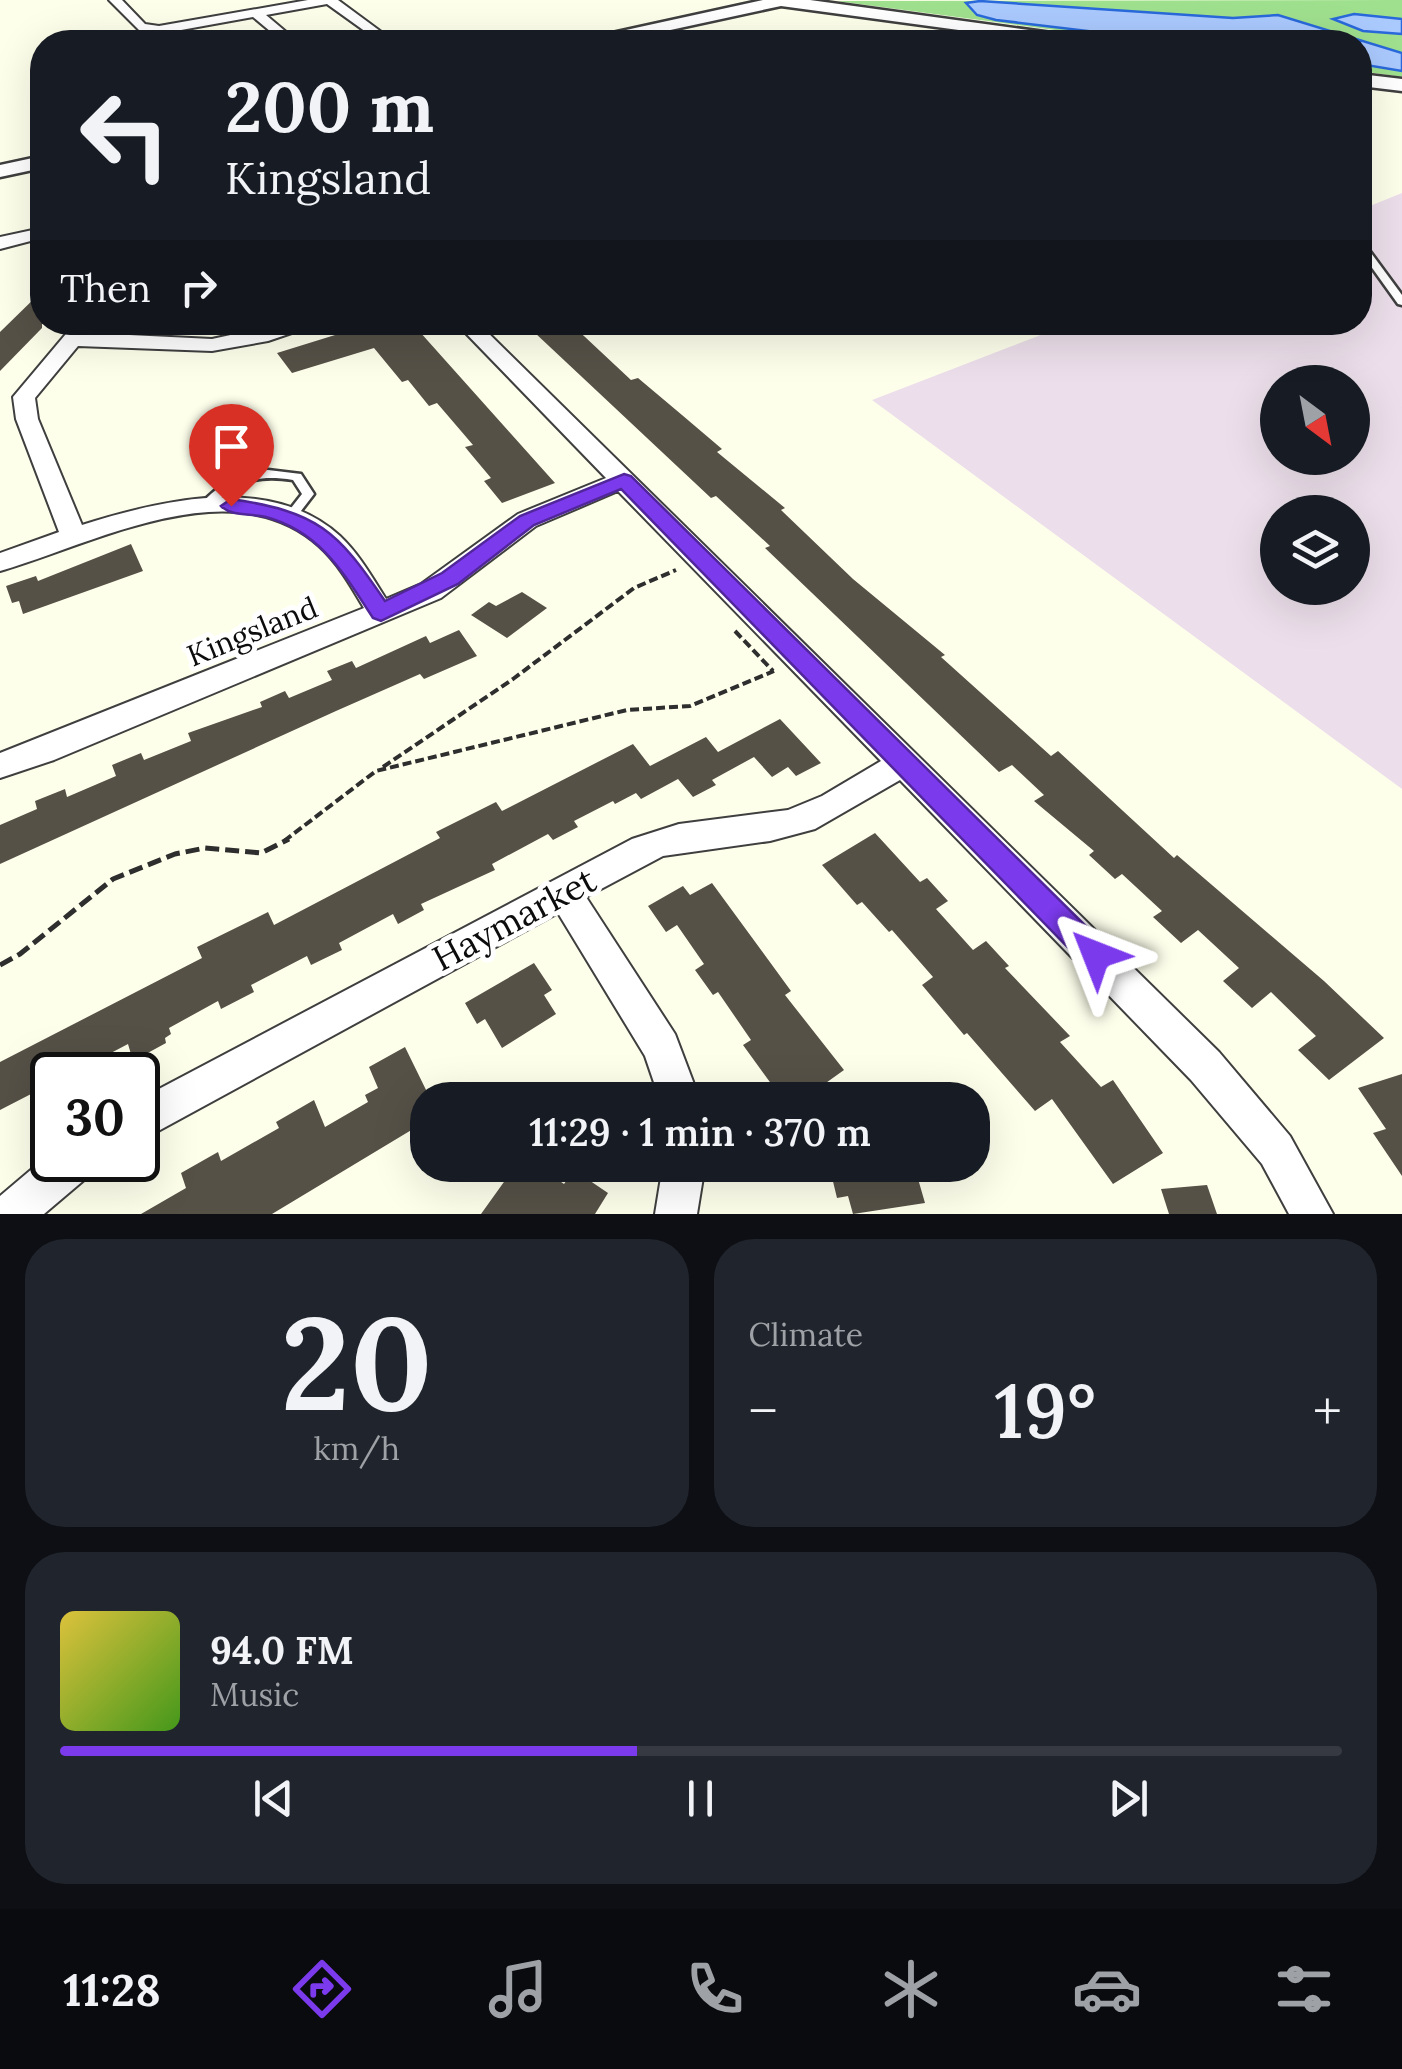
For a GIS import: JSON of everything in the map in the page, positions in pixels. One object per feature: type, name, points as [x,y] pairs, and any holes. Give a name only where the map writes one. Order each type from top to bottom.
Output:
[{"type":"street","points":[[115,0],[141,28],[159,30],[330,0],[371,30]]},
{"type":"street","points":[[647,30],[780,0],[990,30]]},
{"type":"street","points":[[256,13],[277,30]]},
{"type":"street","points":[[1372,81],[1402,85]]},
{"type":"street","points":[[0,172],[30,165]]},
{"type":"street","points":[[0,243],[30,236]]},
{"type":"street","points":[[74,537],[27,419],[24,398],[77,335]]},
{"type":"street","points":[[121,335],[212,344],[268,335]]},
{"type":"street","points":[[478,335],[1241,1105],[1276,1150],[1312,1214]]},
{"type":"street","name":"Kingsland","points":[[0,766],[43,752],[381,613],[450,578],[527,520],[624,480]]},
{"type":"street","points":[[0,562],[145,515],[205,506],[250,508],[290,518],[320,533],[342,554],[381,613]]},
{"type":"street","name":"Haymarket","points":[[160,1110],[666,840],[804,819],[904,762]]},
{"type":"street","points":[[564,892],[661,1046],[674,1082]]},
{"type":"street","points":[[12,1214],[50,1182]]},
{"type":"street","points":[[676,1214],[681,1182]]},
{"type":"lane","points":[[1372,261],[1402,302]]},
{"type":"lane","points":[[205,506],[237,478],[264,471],[297,476],[308,494],[290,518]]},
{"type":"path","points":[[0,965],[20,954],[113,879],[160,859],[205,848],[261,853],[294,836],[376,772],[514,678],[634,588],[675,569]]},
{"type":"path","points":[[376,772],[628,710],[690,706],[800,657]]},
{"type":"shaded area","points":[[1402,193],[1402,789],[872,400],[1041,335],[1372,335],[1372,205]]},
{"type":"green space","points":[[1402,0],[1402,77],[1372,73],[1372,30],[1055,30],[836,1]]},
{"type":"water","points":[[966,3],[1233,18],[1278,15],[1327,30],[1080,30],[996,20],[977,15]]},
{"type":"water","points":[[1354,14],[1402,19],[1402,34],[1360,30],[1333,19]]},
{"type":"water","points":[[1372,44],[1402,53],[1402,71],[1372,66]]},
{"type":"building","points":[[30,303],[30,335],[35,335],[0,371],[0,332]]},
{"type":"building","points":[[335,335],[423,335],[555,483],[502,503],[484,481],[491,478],[465,447],[473,445],[437,403],[429,406],[408,380],[402,382],[374,348],[292,373],[277,353]]},
{"type":"building","points":[[537,335],[583,335],[631,380],[638,378],[722,449],[717,452],[785,508],[781,510],[853,579],[945,655],[941,657],[1051,756],[1058,751],[1174,858],[1177,855],[1324,981],[1384,1038],[1329,1080],[1298,1050],[1316,1036],[1271,992],[1252,1008],[1223,981],[1239,968],[1198,930],[1181,943],[1153,917],[1162,911],[1122,874],[1115,879],[1089,855],[1094,851],[1034,801],[1044,795],[1012,765],[999,772],[765,548],[770,546],[716,496],[711,498]]},
{"type":"building","points":[[131,544],[143,571],[23,614],[19,601],[12,603],[6,586],[36,576],[38,581]]},
{"type":"building","points":[[522,592],[547,608],[507,638],[471,615],[489,602],[496,606]]},
{"type":"building","points":[[459,630],[477,656],[424,679],[420,674],[0,864],[0,825],[37,809],[35,801],[65,789],[67,797],[116,776],[112,765],[141,753],[144,760],[191,741],[188,733],[262,707],[260,702],[285,691],[289,698],[332,680],[327,671],[352,661],[356,668],[426,636],[430,643]]},
{"type":"building","points":[[780,719],[821,763],[796,776],[788,767],[772,777],[754,757],[712,780],[716,785],[693,797],[678,779],[641,799],[636,793],[615,804],[613,801],[574,821],[578,827],[553,840],[548,834],[492,864],[495,870],[421,904],[424,910],[398,924],[393,914],[339,943],[342,950],[311,965],[307,956],[251,985],[254,992],[221,1009],[218,1001],[169,1028],[171,1034],[165,1038],[166,1043],[150,1052],[130,1052],[128,1044],[113,1052],[30,1052],[30,1095],[0,1110],[0,1062],[202,958],[197,947],[268,912],[274,925],[440,838],[436,832],[496,802],[502,811],[633,744],[650,766],[706,737],[718,752]]},
{"type":"building","points":[[875,833],[920,882],[927,878],[948,901],[936,909],[973,950],[986,941],[1009,966],[1005,968],[1070,1036],[1060,1042],[1101,1087],[1113,1080],[1163,1153],[1113,1184],[1052,1099],[1035,1111],[967,1033],[964,1035],[922,985],[933,977],[892,930],[889,932],[862,902],[857,905],[822,865]]},
{"type":"building","points":[[712,883],[791,991],[785,995],[844,1070],[827,1082],[770,1082],[743,1045],[751,1040],[718,992],[713,995],[695,970],[704,964],[677,925],[666,932],[648,906],[683,886],[690,895]]},
{"type":"building","points":[[534,963],[552,990],[544,995],[556,1014],[502,1048],[485,1019],[477,1024],[465,1003]]},
{"type":"building","points":[[405,1047],[422,1082],[410,1082],[410,1131],[272,1214],[141,1214],[186,1188],[181,1173],[218,1152],[221,1161],[279,1128],[276,1122],[314,1100],[325,1127],[368,1102],[365,1095],[378,1088],[369,1067]]},
{"type":"building","points":[[1402,1074],[1402,1176],[1373,1133],[1386,1129],[1358,1088]]},
{"type":"building","points":[[504,1182],[592,1182],[608,1193],[595,1214],[481,1214]]},
{"type":"building","points":[[833,1182],[919,1182],[925,1203],[853,1214],[848,1196],[837,1198]]},
{"type":"building","points":[[1207,1185],[1217,1214],[1169,1214],[1161,1189]]},
{"type":"route","points":[[231,506],[271,512],[320,533],[342,554],[381,613],[430,591],[527,520],[624,480],[1096,955]]}]
